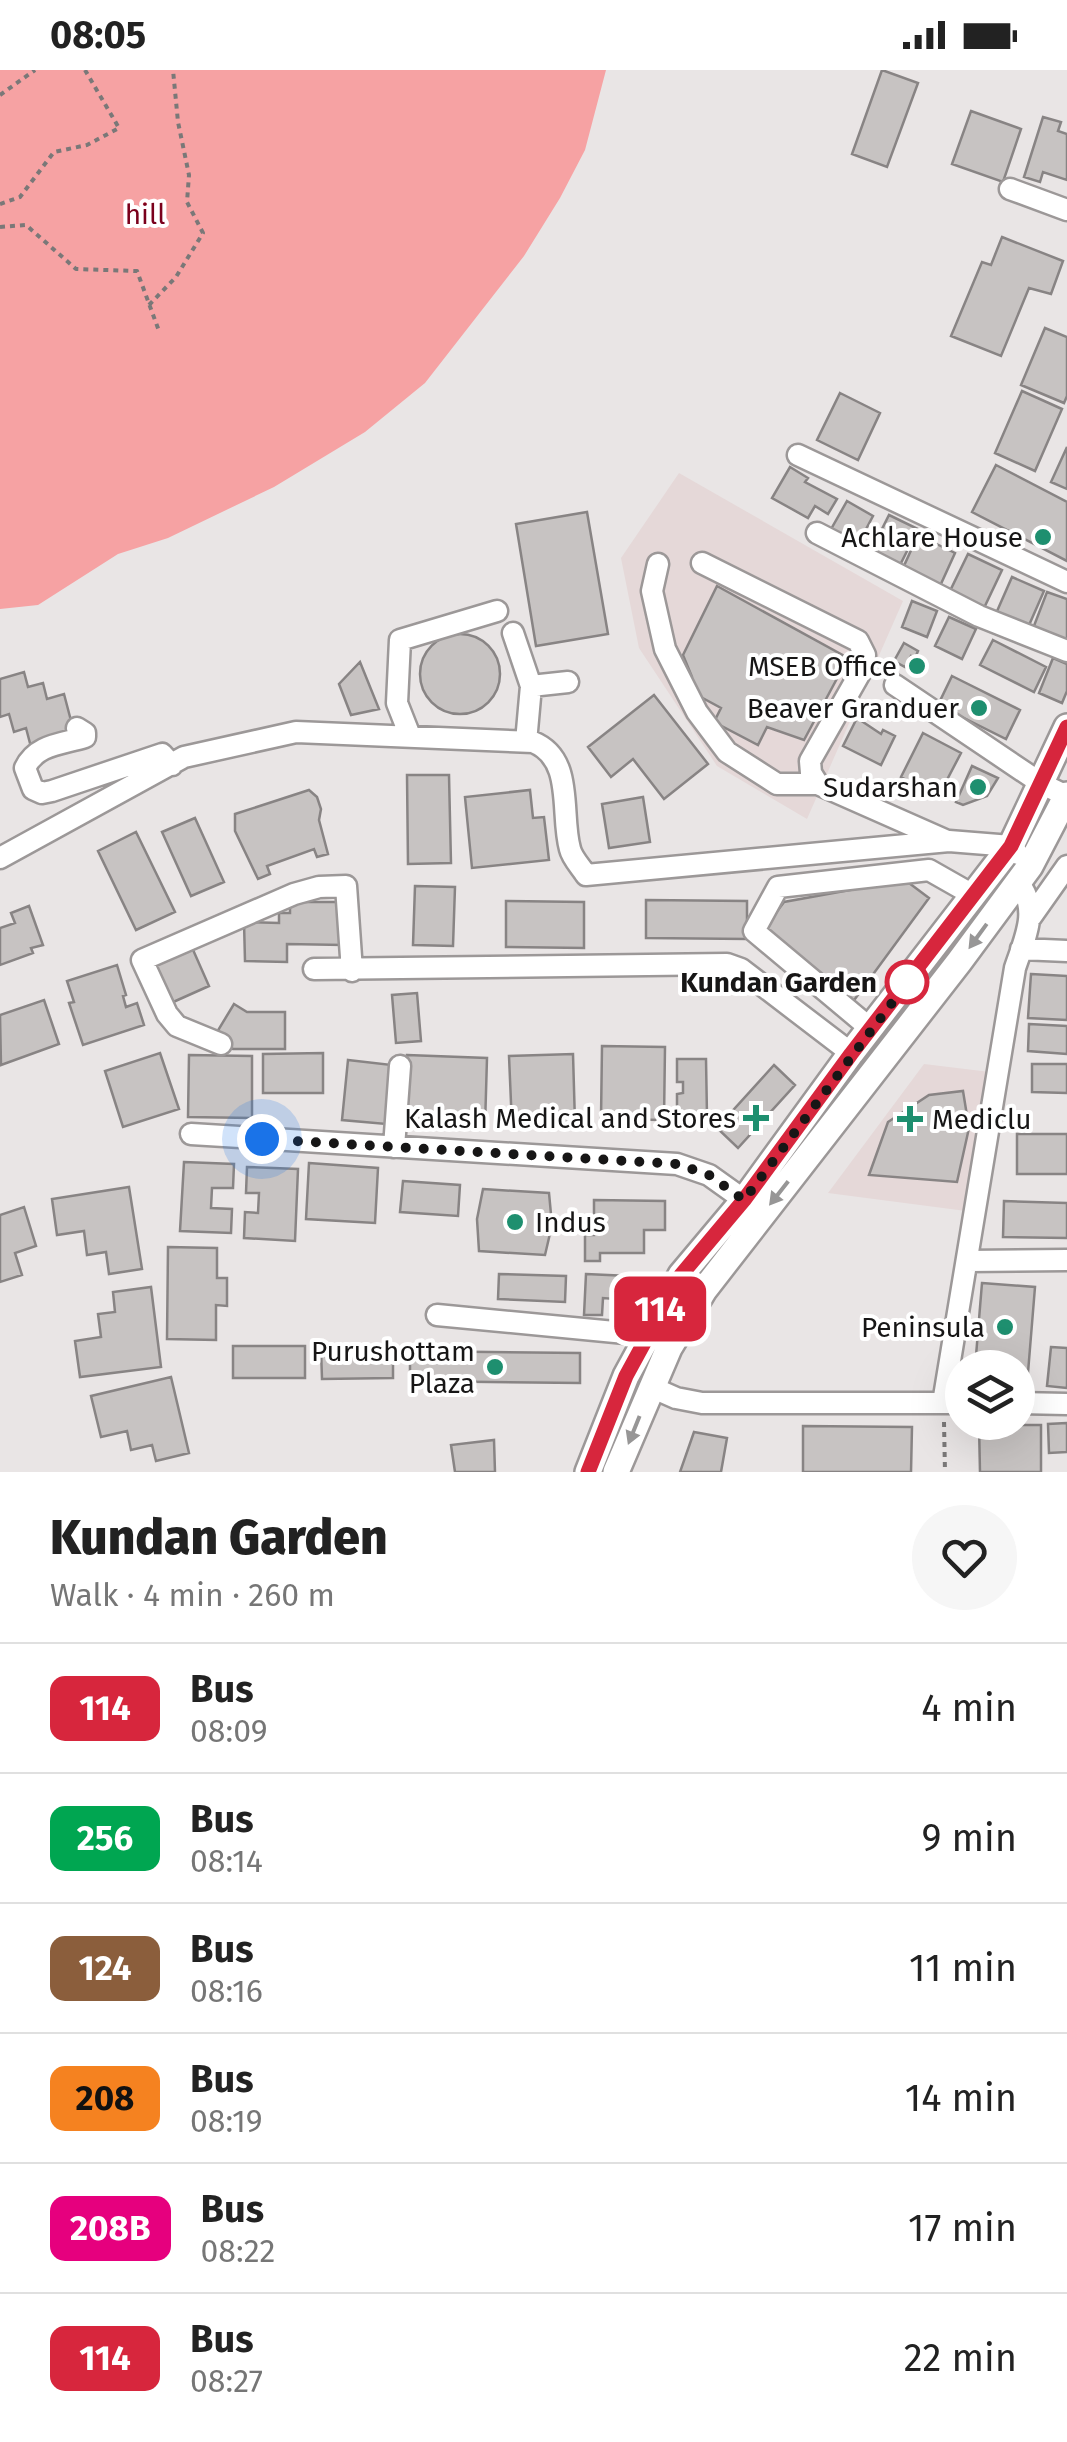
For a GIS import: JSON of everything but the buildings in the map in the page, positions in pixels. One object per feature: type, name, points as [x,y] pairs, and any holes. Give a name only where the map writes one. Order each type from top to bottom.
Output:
[{"type":"main road","points":[[588,1472],[646,1336],[681,1275],[744,1200],[1011,846],[1067,726]]},
{"type":"main road","points":[[616,1472],[651,1387],[704,1290],[1059,830],[1067,795]]},
{"type":"street","points":[[1010,189],[1067,210]]},
{"type":"street","points":[[798,455],[1067,582]]},
{"type":"street","points":[[817,533],[979,616],[1067,652]]},
{"type":"street","points":[[702,563],[858,641],[865,654],[864,666],[810,761],[818,784]]},
{"type":"street","points":[[658,564],[652,590],[664,649],[696,712],[727,752],[777,784],[818,784],[949,842]]},
{"type":"street","points":[[410,736],[397,702],[400,640],[496,611]]},
{"type":"street","points":[[513,633],[531,686],[526,742]]},
{"type":"street","points":[[531,686],[568,682]]},
{"type":"street","points":[[896,685],[1042,784],[1067,795]]},
{"type":"street","points":[[77,728],[86,733],[85,738],[42,749],[28,761],[25,768],[33,789],[42,793],[162,754],[172,764]]},
{"type":"street","points":[[0,858],[184,758],[296,732],[526,742],[542,746],[562,774],[570,851],[586,876],[949,842],[1011,846],[1024,874],[1031,917]]},
{"type":"street","points":[[1028,814],[1059,830]]},
{"type":"street","points":[[958,1350],[967,1261],[1021,949],[1031,917],[1067,866]]},
{"type":"street","points":[[870,1029],[754,931],[778,888],[929,870],[973,896]]},
{"type":"street","points":[[221,1044],[178,1026],[166,1014],[142,960],[294,894],[319,887],[346,886],[352,970]]},
{"type":"street","points":[[1021,949],[1067,951]]},
{"type":"street","points":[[314,969],[727,964],[741,970],[851,1054]]},
{"type":"street","points":[[394,1147],[400,1066]]},
{"type":"street","points":[[192,1134],[677,1164],[709,1175],[744,1200]]},
{"type":"street","points":[[967,1261],[1067,1260]]},
{"type":"street","points":[[437,1314],[646,1336]]},
{"type":"street","points":[[651,1387],[676,1398],[702,1403],[945,1403]]},
{"type":"street","points":[[1035,1404],[1067,1404]]},
{"type":"path","points":[[0,95],[35,70]]},
{"type":"path","points":[[0,204],[20,197],[54,152],[87,145],[120,128],[84,70]]},
{"type":"path","points":[[149,305],[176,277],[203,233],[187,202],[189,175],[173,70]]},
{"type":"path","points":[[0,227],[26,225],[76,269],[137,271],[160,331]]},
{"type":"path","points":[[945,1472],[949,1440]]},
{"type":"shaded area","points":[[679,473],[903,601],[807,819],[717,766],[639,648],[621,558]]},
{"type":"shaded area","points":[[924,1064],[990,1072],[966,1211],[828,1193]]},
{"type":"green space","name":"hill","points":[[0,70],[606,70],[585,150],[560,198],[524,256],[425,383],[365,432],[274,487],[168,538],[118,554],[38,605],[0,609]]},
{"type":"bus line","name":"114","points":[[588,1472],[626,1376],[681,1275],[744,1200],[1011,846],[1067,727]]},
{"type":"place","name":"Achlare House","points":[[1043,537]]},
{"type":"place","name":"MSEB Office","points":[[917,666]]},
{"type":"place","name":"Beaver Granduer","points":[[979,708]]},
{"type":"place","name":"Sudarshan","points":[[978,787]]},
{"type":"place","name":"Kundan Garden","points":[[907,982]]},
{"type":"place","name":"Kalash Medical and Stores","points":[[756,1118]]},
{"type":"place","name":"Mediclu","points":[[910,1119]]},
{"type":"place","name":"Indus","points":[[515,1222]]},
{"type":"place","name":"Peninsula","points":[[1005,1327]]},
{"type":"place","name":"Purushottam Plaza","points":[[495,1367]]},
{"type":"route","points":[[262,1139],[677,1164],[709,1175],[744,1200],[913,975],[907,982]]}]
